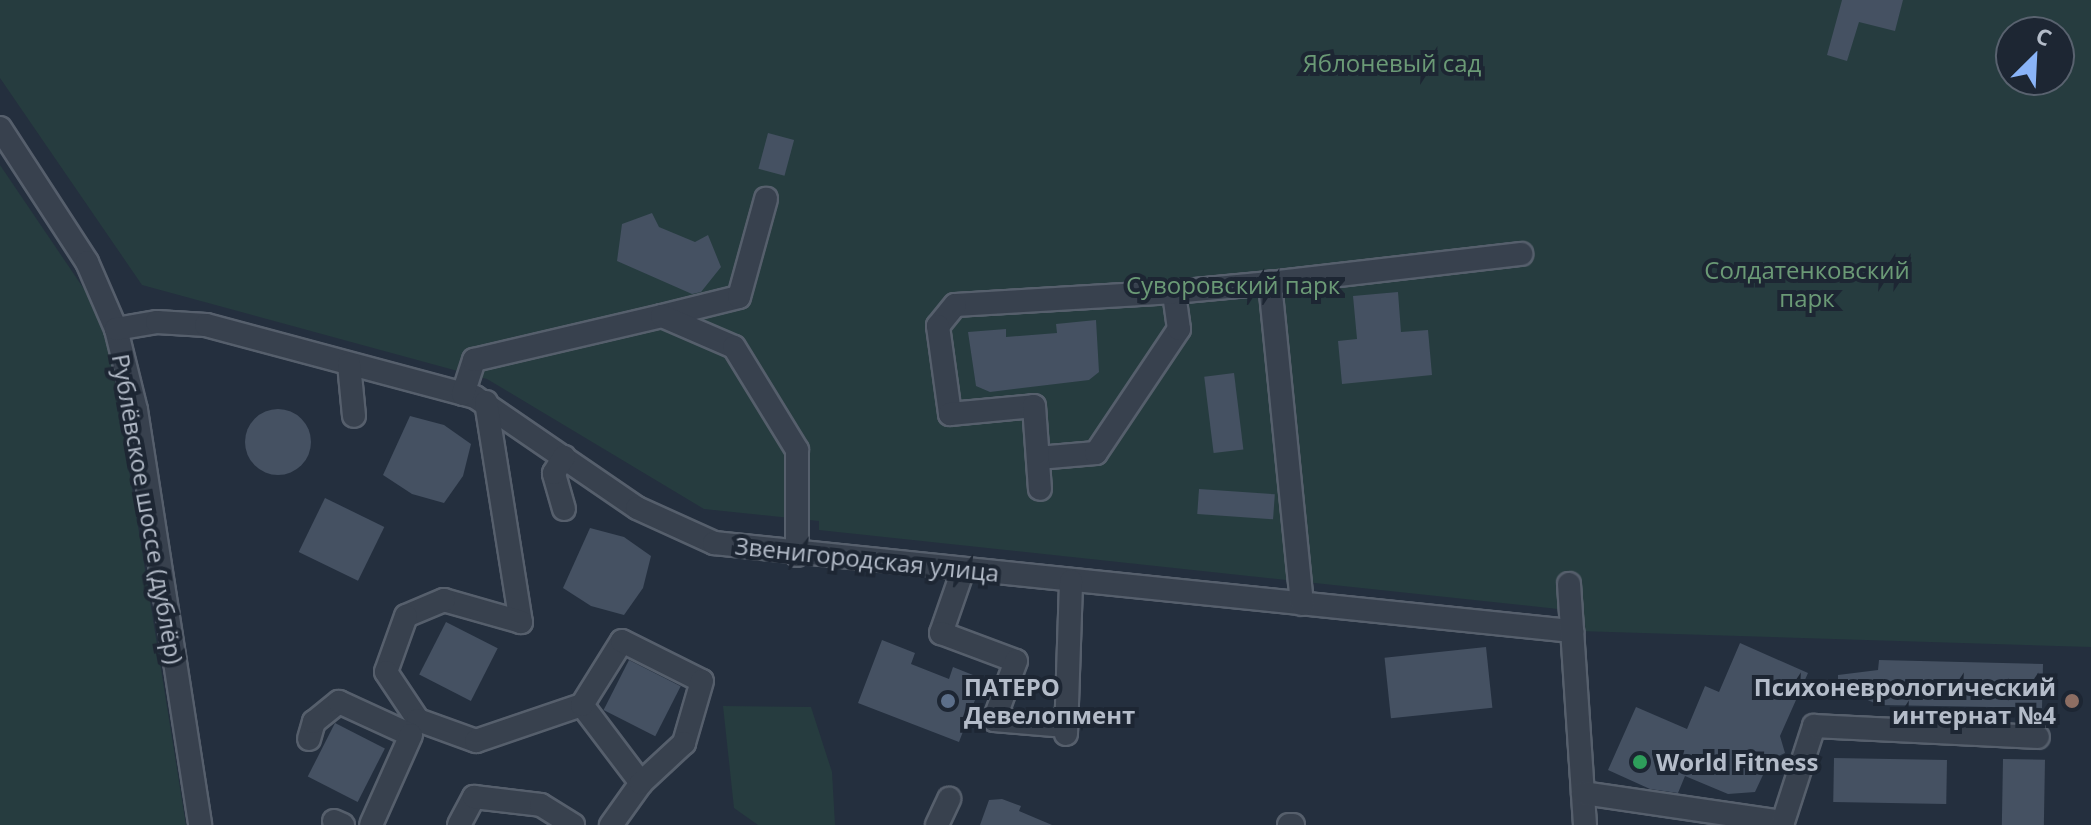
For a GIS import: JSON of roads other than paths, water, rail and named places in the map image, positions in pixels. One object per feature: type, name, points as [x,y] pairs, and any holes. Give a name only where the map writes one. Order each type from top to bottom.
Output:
[{"type":"street","name":"Рублёвское шоссе (дублёр)","points":[[0,128],[80,250],[116,329],[136,410],[200,825]]},
{"type":"street","points":[[463,394],[474,360],[739,297],[766,199]]},
{"type":"street","points":[[1040,489],[1034,406],[950,414],[938,326],[955,305],[1174,292],[1521,254]]},
{"type":"street","points":[[1270,283],[1302,604]]},
{"type":"street","points":[[1038,458],[1096,453],[1179,329],[1174,292]]},
{"type":"street","points":[[662,316],[734,347],[797,450],[797,555]]},
{"type":"street","name":"Звенигородская улица","points":[[116,329],[157,322],[206,325],[486,402],[564,457],[678,530],[714,543],[797,555],[1572,631]]},
{"type":"street","points":[[349,364],[354,416]]},
{"type":"street","points":[[414,728],[386,672],[406,616],[444,600],[521,622],[486,402]]},
{"type":"street","points":[[564,457],[554,473],[564,509]]},
{"type":"street","points":[[963,570],[941,633],[1016,661],[994,720],[1066,730],[1071,581]]},
{"type":"street","points":[[1569,584],[1585,825]]},
{"type":"street","points":[[309,739],[314,722],[339,702],[414,728],[476,741],[582,705],[622,641],[702,681],[684,743],[641,783],[611,825]]},
{"type":"street","points":[[582,705],[641,783]]},
{"type":"street","points":[[1583,793],[1783,822],[1814,726],[2038,737]]},
{"type":"street","points":[[371,825],[414,728]]},
{"type":"street","points":[[459,825],[474,797],[541,805],[573,825]]},
{"type":"street","points":[[937,825],[949,799]]},
{"type":"place","name":"ПАТЕРО Девелопмент","points":[[948,701]]},
{"type":"place","name":"Психоневрологический интернат №4","points":[[2072,701]]},
{"type":"place","name":"World Fitness","points":[[1640,762]]},
{"type":"park label","name":"Яблоневый сад","points":[[1392,63]]},
{"type":"park label","name":"Солдатенковский парк","points":[[1807,284]]},
{"type":"park label","name":"Суворовский парк","points":[[1233,285]]}]
